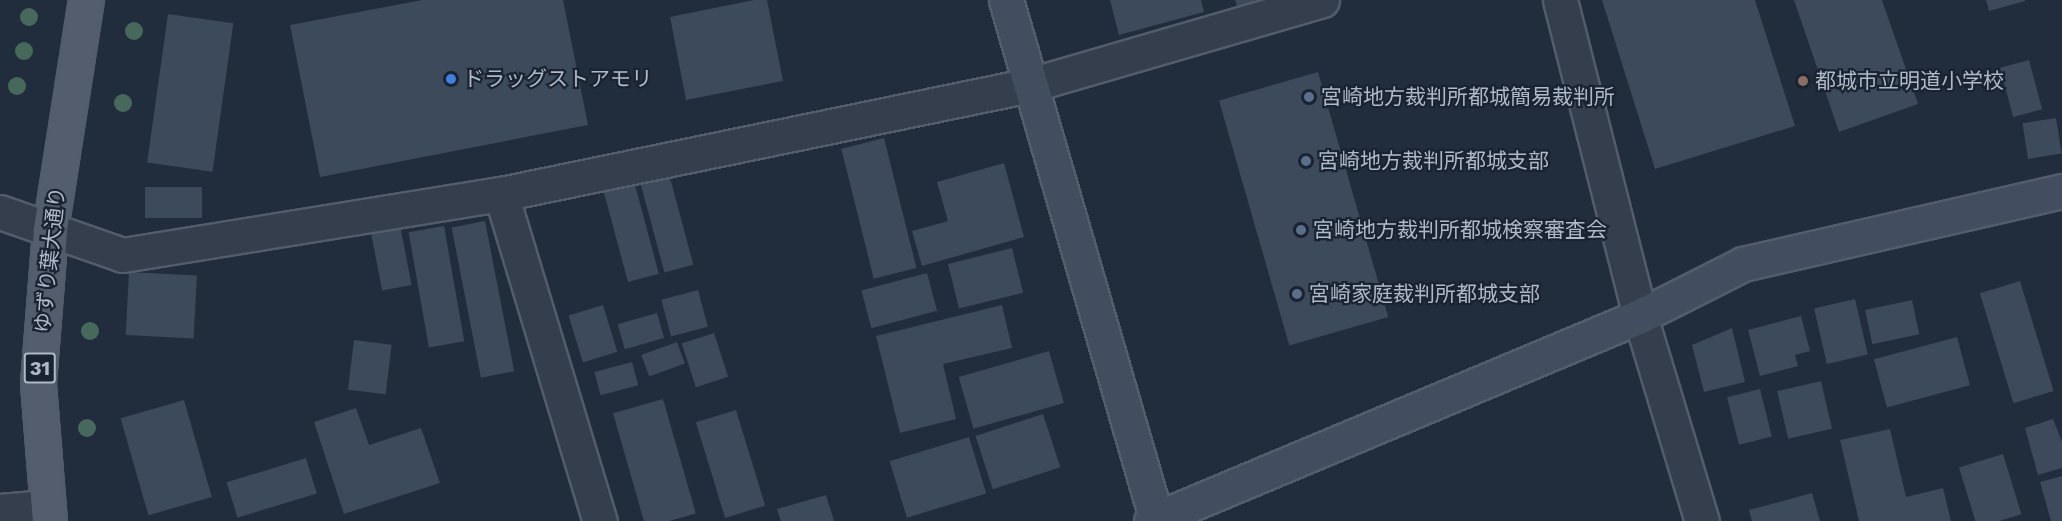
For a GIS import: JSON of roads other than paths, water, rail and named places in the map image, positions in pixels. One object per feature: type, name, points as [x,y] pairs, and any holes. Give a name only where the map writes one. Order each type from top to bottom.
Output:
[{"type":"main road","name":"ゆずり葉大通り","points":[[48,514],[38,384],[51,230],[86,0]]},
{"type":"street","points":[[1006,0],[1155,520],[1640,316],[1743,264],[2062,191]]},
{"type":"street","points":[[0,212],[123,255],[501,194],[1030,85],[1322,0]]},
{"type":"street","points":[[1560,0],[1640,316],[1702,521]]},
{"type":"street","points":[[501,194],[600,521]]},
{"type":"street","points":[[0,511],[48,514]]},
{"type":"place","name":"ドラッグストアモリ","points":[[451,79]]},
{"type":"place","name":"都城市立明道小学校","points":[[1803,81]]},
{"type":"place","name":"宮崎地方裁判所都城簡易裁判所","points":[[1309,97]]},
{"type":"place","name":"宮崎地方裁判所都城支部","points":[[1306,161]]},
{"type":"place","name":"宮崎地方裁判所都城検察審査会","points":[[1301,230]]},
{"type":"place","name":"宮崎家庭裁判所都城支部","points":[[1297,294]]}]
